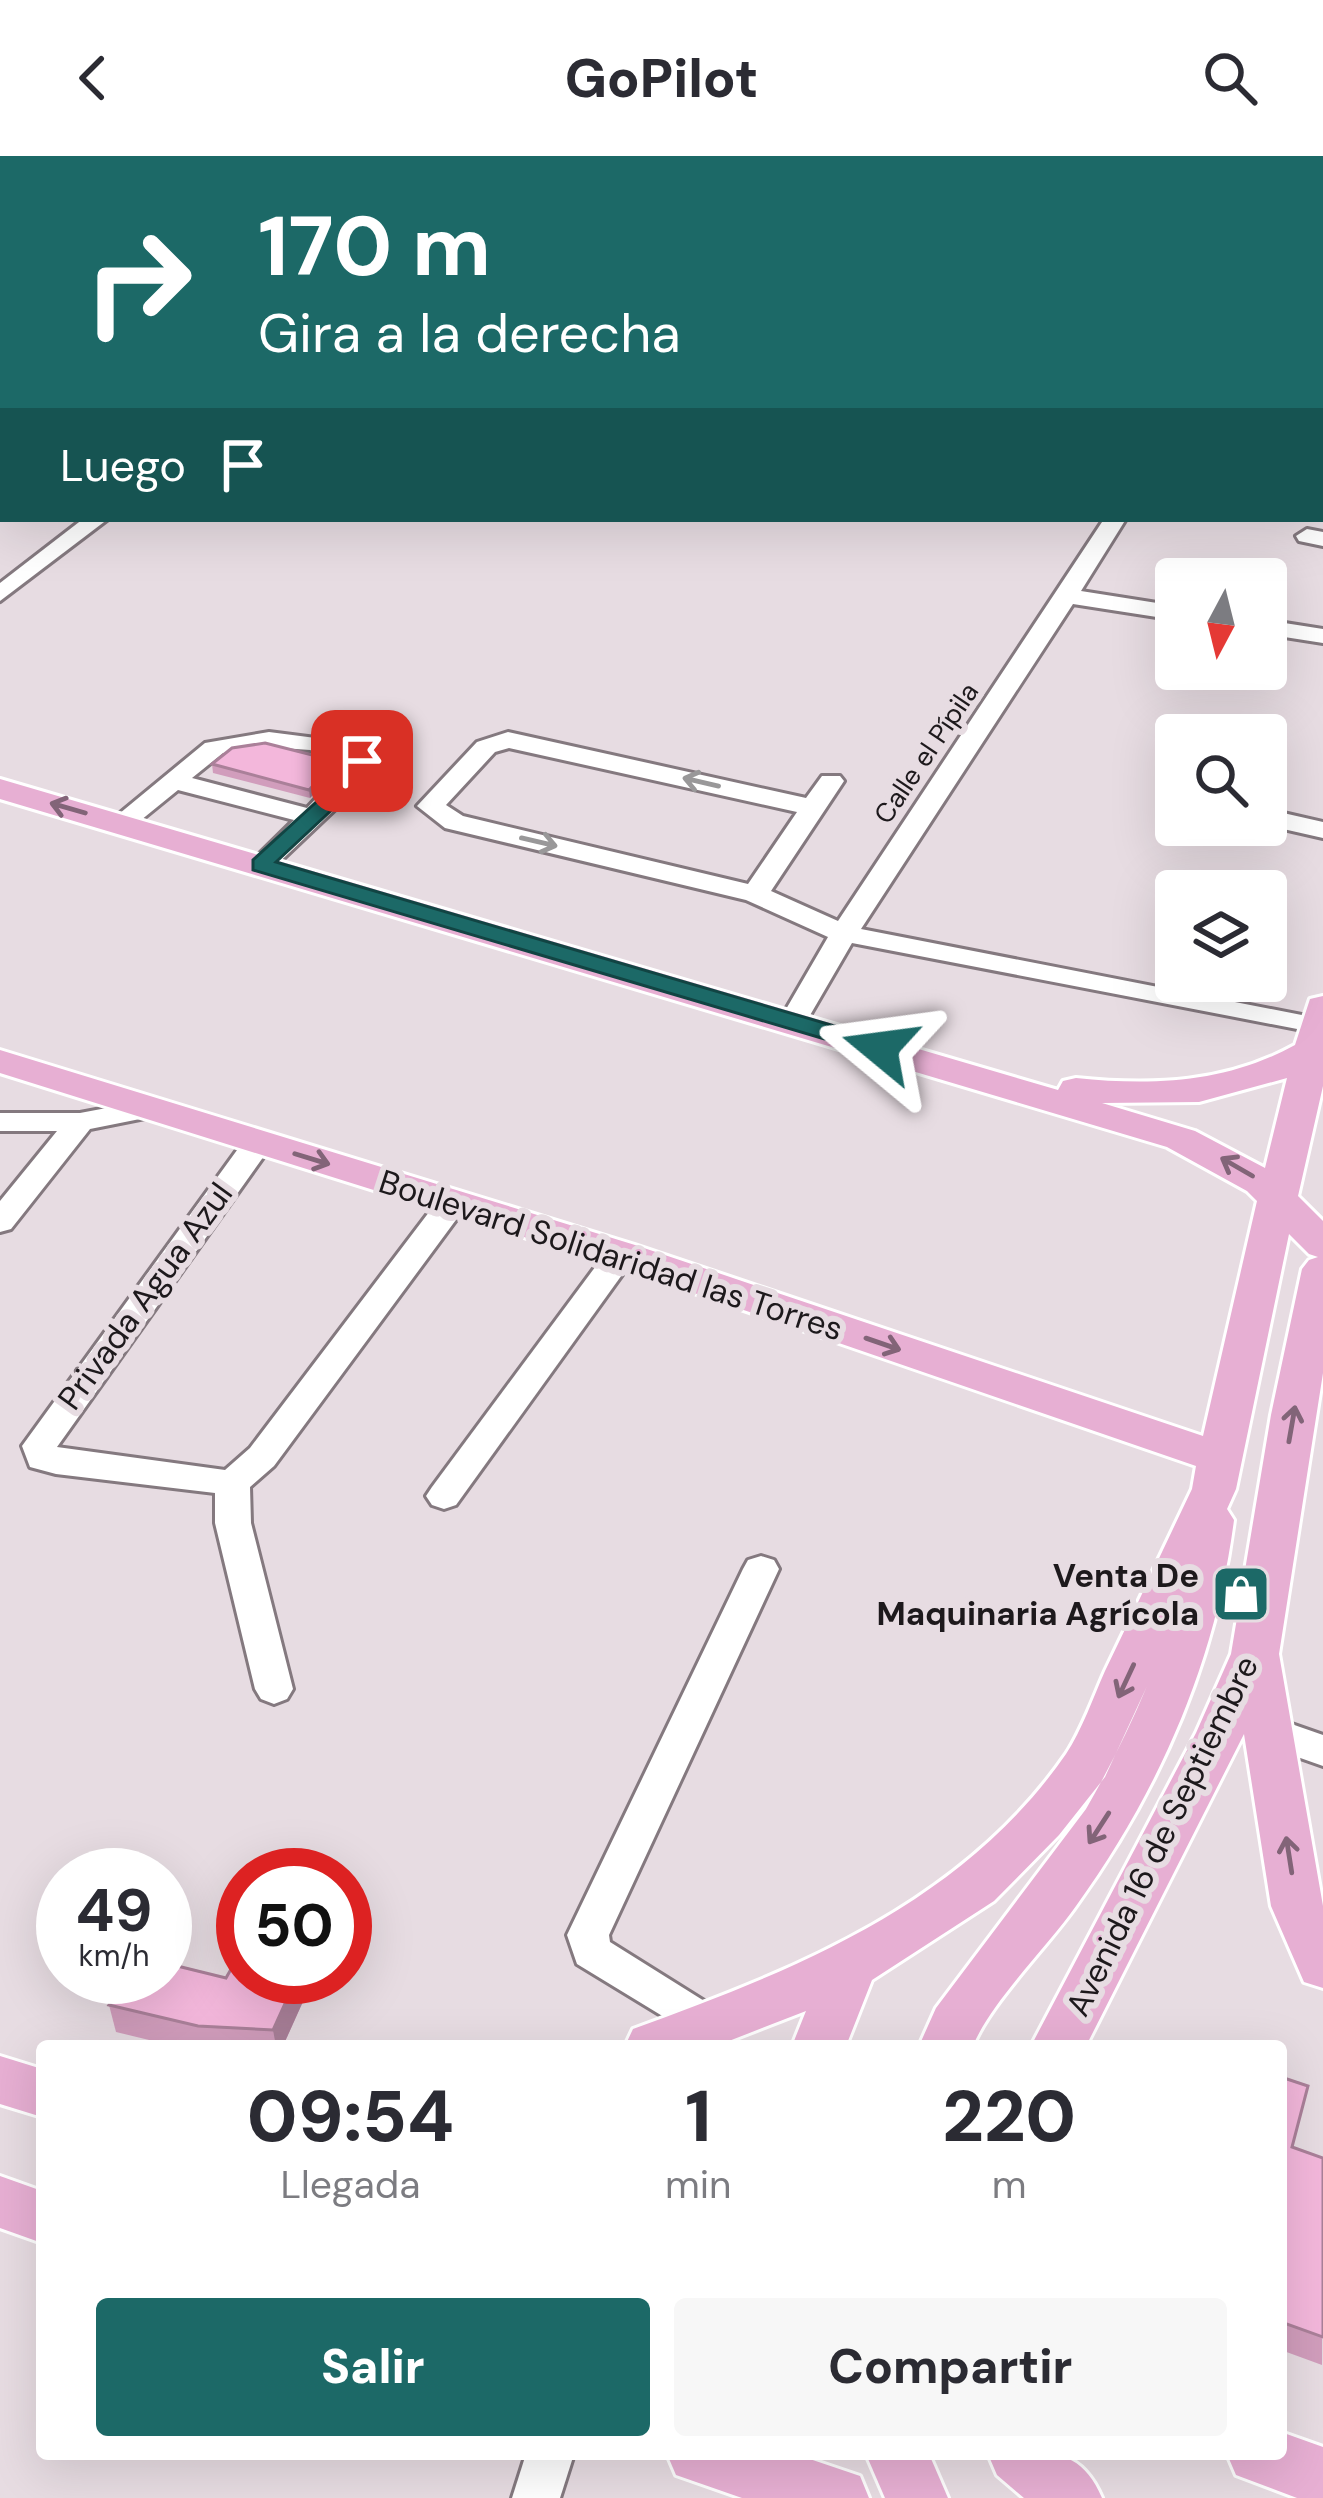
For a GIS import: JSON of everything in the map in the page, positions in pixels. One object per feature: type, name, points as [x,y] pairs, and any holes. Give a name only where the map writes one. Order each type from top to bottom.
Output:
[{"type":"main road","points":[[0,789],[1181,1139],[1262,1182],[1323,1245]]},
{"type":"main road","points":[[925,1060],[1057,1086],[1130,1094],[1244,1081],[1318,1028]]},
{"type":"main road","points":[[949,2040],[1103,1824],[1172,1687],[1205,1579],[1217,1473],[1318,1028]]},
{"type":"main road","name":"Boulevard Solidaridad las Torres","points":[[0,1061],[621,1254],[1217,1473]]},
{"type":"main road","name":"Avenida 16 de Septiembre","points":[[1061,2040],[1191,1790],[1255,1654],[1293,1415],[1323,1269]]},
{"type":"main road","points":[[669,2040],[851,1966],[976,1886],[1041,1821],[1087,1763],[1217,1473]]},
{"type":"main road","points":[[1255,1654],[1298,1906],[1323,1966]]},
{"type":"main road","points":[[821,2040],[851,1966]]},
{"type":"main road","points":[[0,2080],[36,2091]]},
{"type":"main road","points":[[0,2202],[36,2215]]},
{"type":"main road","points":[[717,2460],[838,2498]]},
{"type":"main road","points":[[900,2460],[917,2498]]},
{"type":"main road","points":[[1025,2460],[1071,2498]]},
{"type":"main road","points":[[1275,2460],[1323,2477]]},
{"type":"street","points":[[0,594],[93,522]]},
{"type":"street","name":"Calle el Pípila","points":[[792,1023],[841,933],[1113,522]]},
{"type":"street","points":[[1068,596],[1155,610]]},
{"type":"street","points":[[1287,630],[1323,636]]},
{"type":"street","points":[[121,823],[214,748],[243,739],[297,741],[362,761],[358,774],[261,865]]},
{"type":"street","points":[[815,808],[526,742],[494,741],[430,806],[454,822],[755,894],[841,933],[1318,1028]]},
{"type":"street","points":[[173,781],[309,816]]},
{"type":"street","points":[[755,894],[831,781]]},
{"type":"street","points":[[1287,822],[1323,830]]},
{"type":"street","points":[[0,1122],[80,1122],[149,1109]]},
{"type":"street","points":[[0,1222],[80,1122]]},
{"type":"street","name":"Privada Agua Azul","points":[[232,1483],[56,1462],[39,1454],[44,1434],[259,1142]]},
{"type":"street","points":[[274,1689],[233,1522],[232,1483],[262,1457],[453,1202]]},
{"type":"street","points":[[444,1496],[621,1254]]},
{"type":"street","points":[[710,2026],[592,1952],[588,1935],[761,1569]]},
{"type":"street","points":[[1266,1730],[1323,1751]]},
{"type":"street","points":[[536,2498],[548,2460]]},
{"type":"building","points":[[265,743],[336,761],[309,790],[212,764],[232,748]]},
{"type":"building","points":[[192,1970],[216,1976],[216,2004],[285,2004],[273,2030],[198,2026],[109,2005],[192,2004]]},
{"type":"building","points":[[1287,2079],[1308,2086],[1292,2147],[1323,2158],[1323,2337],[1287,2324]]},
{"type":"place","name":"Venta De Maquinaria Agrícola","points":[[1241,1594]]},
{"type":"route","points":[[362,761],[358,774],[261,865],[880,1048]]}]
